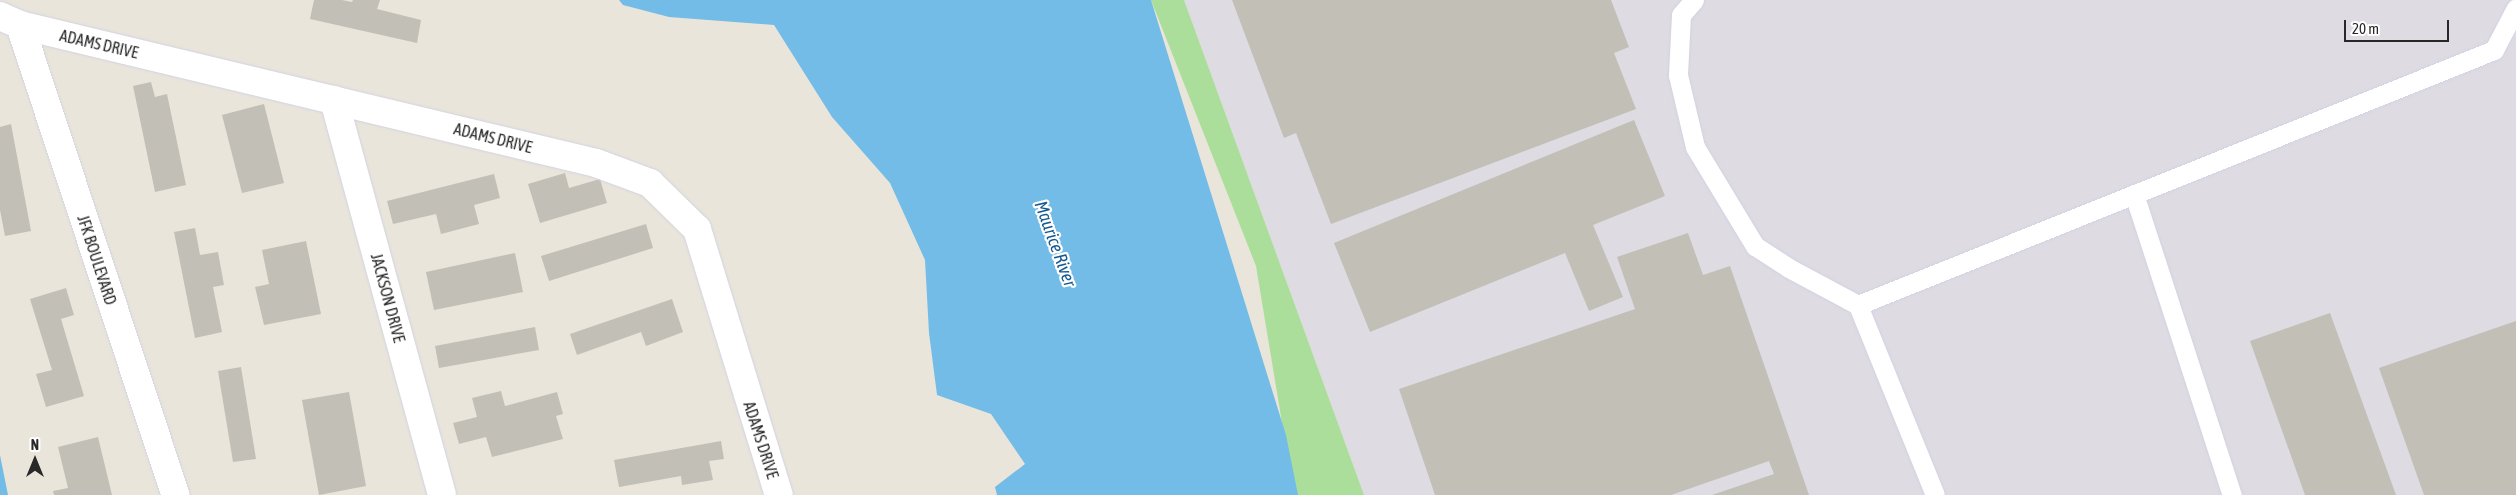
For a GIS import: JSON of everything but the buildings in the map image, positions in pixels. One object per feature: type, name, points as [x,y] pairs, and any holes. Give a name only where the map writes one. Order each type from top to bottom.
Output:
[{"type":"street","name":"ADAMS DRIVE","points":[[10,20],[596,163],[650,183],[697,229],[779,495]]},
{"type":"street","name":"JFK BOULEVARD","points":[[10,20],[175,495]]},
{"type":"street","name":"JACKSON DRIVE","points":[[334,100],[442,495]]},
{"type":"lane","points":[[1694,0],[1681,15],[1678,74],[1695,146],[1756,246],[1789,268],[1858,305],[1935,495]]},
{"type":"lane","points":[[2513,0],[2516,4]]},
{"type":"lane","points":[[1858,305],[2494,50],[2516,8]]},
{"type":"lane","points":[[2134,194],[2232,495]]},
{"type":"shaded area","points":[[1184,0],[2516,0],[2516,495],[1364,495]]},
{"type":"green space","points":[[1151,0],[1184,0],[1364,495],[1294,495],[1256,266]]},
{"type":"water","name":"Maurice River","points":[[619,0],[1151,0],[1286,435],[1298,495],[997,495],[995,487],[1025,464],[991,414],[937,395],[929,333],[925,260],[890,183],[832,117],[774,25],[669,17],[623,5]]},
{"type":"water","points":[[0,455],[8,495],[0,495]]}]
